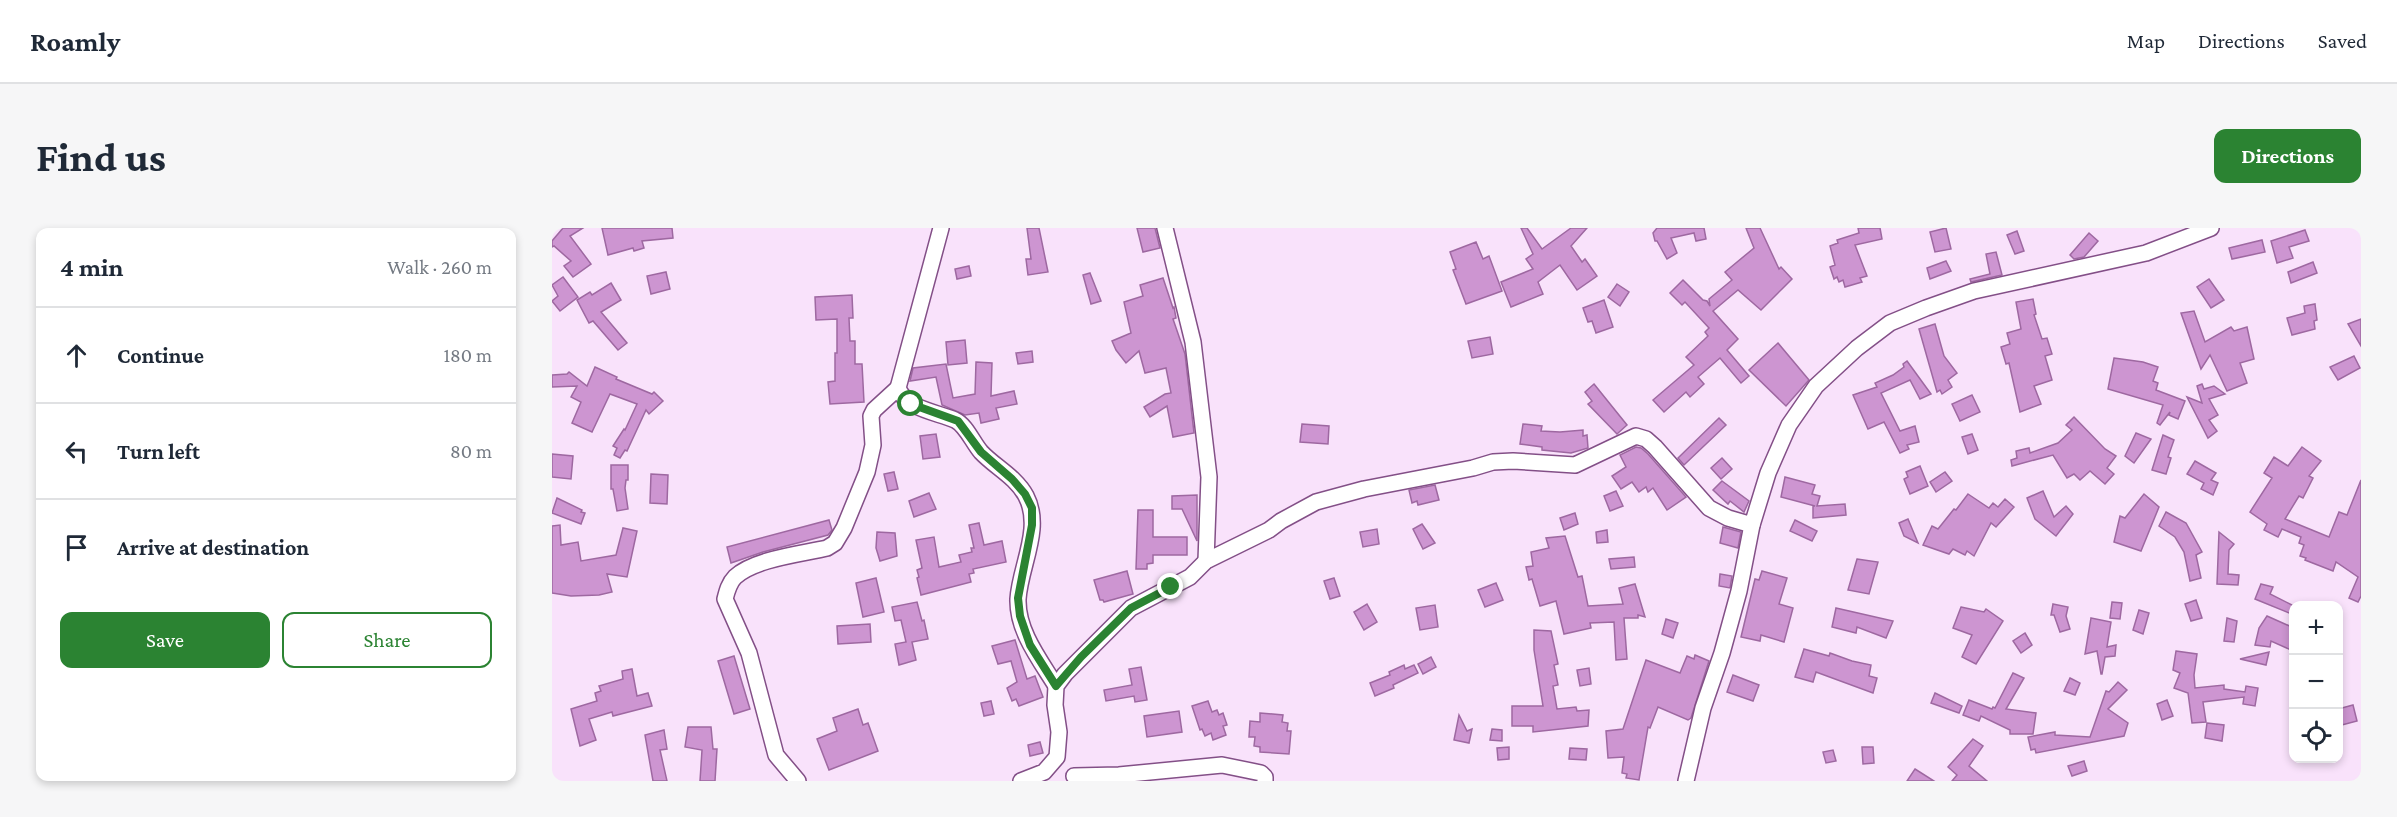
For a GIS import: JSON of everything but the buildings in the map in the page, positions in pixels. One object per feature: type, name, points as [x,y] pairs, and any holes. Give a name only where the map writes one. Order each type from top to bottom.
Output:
[{"type":"street","points":[[941,228],[898,388],[901,398],[911,404],[958,421],[981,452],[1012,479],[1025,494],[1032,508],[1032,525],[1018,598],[1020,616],[1030,645],[1056,686],[1055,705],[1059,732],[1057,757],[1044,772],[1021,781]]},
{"type":"street","points":[[1165,228],[1193,342],[1209,477],[1206,561]]},
{"type":"street","points":[[1686,781],[1703,708],[1739,591],[1752,525],[1768,473],[1789,425],[1816,387],[1857,348],[1890,323],[1974,291],[2146,254],[2211,228]]},
{"type":"street","points":[[798,781],[776,756],[749,653],[725,599],[727,591],[733,579],[743,571],[760,564],[826,548],[835,543],[850,516],[871,460],[874,410],[898,388]]},
{"type":"street","points":[[1056,686],[1073,665],[1131,608],[1190,577],[1206,561],[1269,530],[1281,520],[1316,502],[1364,489],[1493,462],[1575,465],[1636,436],[1646,439],[1655,447],[1709,508],[1728,518],[1752,525]]},
{"type":"street","points":[[1057,757],[1074,778],[1222,765],[1261,773],[1265,781]]},
{"type":"route","points":[[911,404],[958,421],[981,452],[1012,479],[1025,494],[1032,508],[1032,525],[1018,598],[1020,616],[1030,645],[1056,686],[1081,657],[1131,608],[1171,587]]}]
